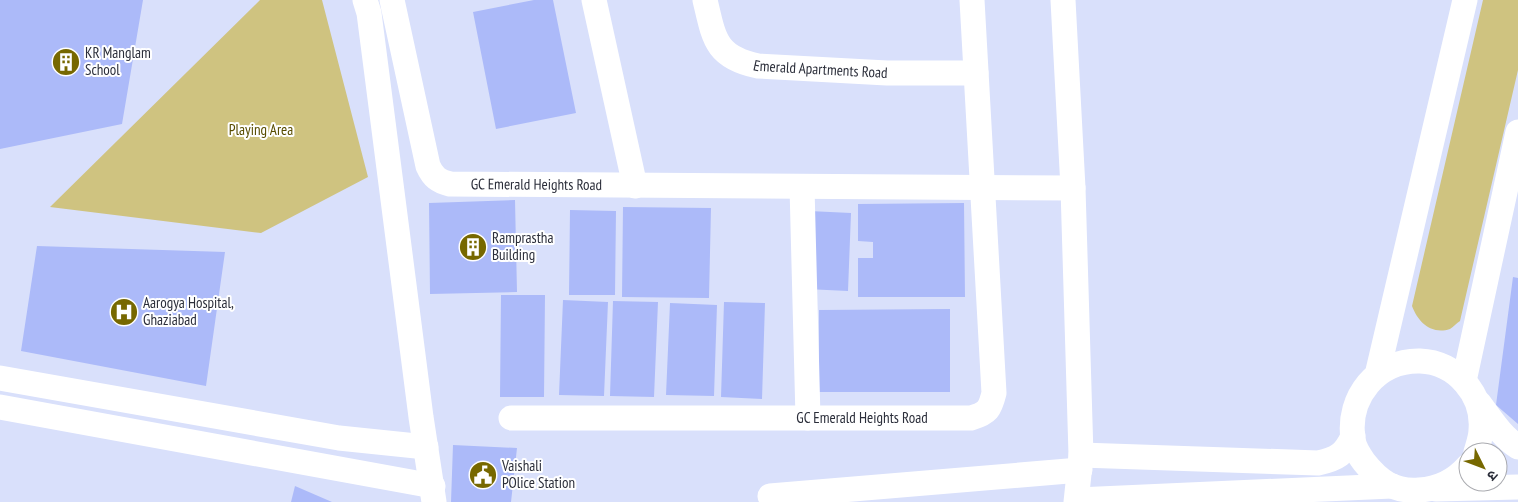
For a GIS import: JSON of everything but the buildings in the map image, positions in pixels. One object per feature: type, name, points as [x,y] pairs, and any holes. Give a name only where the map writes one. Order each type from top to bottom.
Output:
[{"type":"street","points":[[365,0],[369,14],[421,417],[431,477]]},
{"type":"street","name":"GC Emerald Heights Road","points":[[392,0],[428,166],[432,175],[440,182],[450,184],[982,188]]},
{"type":"street","points":[[594,0],[635,186]]},
{"type":"street","name":"Emerald Apartments Road","points":[[705,0],[713,38],[727,53],[741,62],[758,66],[887,73],[976,73]]},
{"type":"street","name":"GC Emerald Heights Road","points":[[512,418],[971,418],[983,415],[990,407],[994,393],[972,0]]},
{"type":"street","points":[[1063,0],[1073,188],[1080,462],[1076,501],[1392,486]]},
{"type":"street","points":[[1377,375],[1465,0]]},
{"type":"street","points":[[1479,442],[1482,430],[1480,410],[1470,390],[1518,132]]},
{"type":"street","points":[[802,187],[808,418]]},
{"type":"street","points":[[982,188],[1073,188]]},
{"type":"street","points":[[1511,492],[1424,494],[1392,486],[1375,476],[1357,453],[1353,436],[1352,416],[1364,388],[1377,375],[1390,366],[1411,361],[1426,361],[1453,371],[1470,390],[1498,429],[1510,442],[1518,447]]},
{"type":"street","points":[[0,378],[339,438],[431,477]]},
{"type":"street","points":[[0,407],[431,477]]},
{"type":"street","points":[[770,496],[1080,462],[1318,463],[1332,460],[1342,453],[1349,445],[1353,436]]},
{"type":"street","points":[[1424,494],[1450,482],[1458,475]]},
{"type":"green space","name":"Playing Area","points":[[260,0],[322,0],[368,177],[261,233],[50,207]]},
{"type":"green space","points":[[1483,0],[1518,0],[1518,70],[1460,321],[1450,329],[1437,330],[1426,326],[1412,306]]},
{"type":"place","name":"KR Manglam School","points":[[66,62]]},
{"type":"place","name":"Ramprastha Building","points":[[473,247]]},
{"type":"place","name":"Aarogya Hospital, Ghaziabad","points":[[124,312]]},
{"type":"place","name":"Vaishali POlice Station","points":[[483,475]]}]
